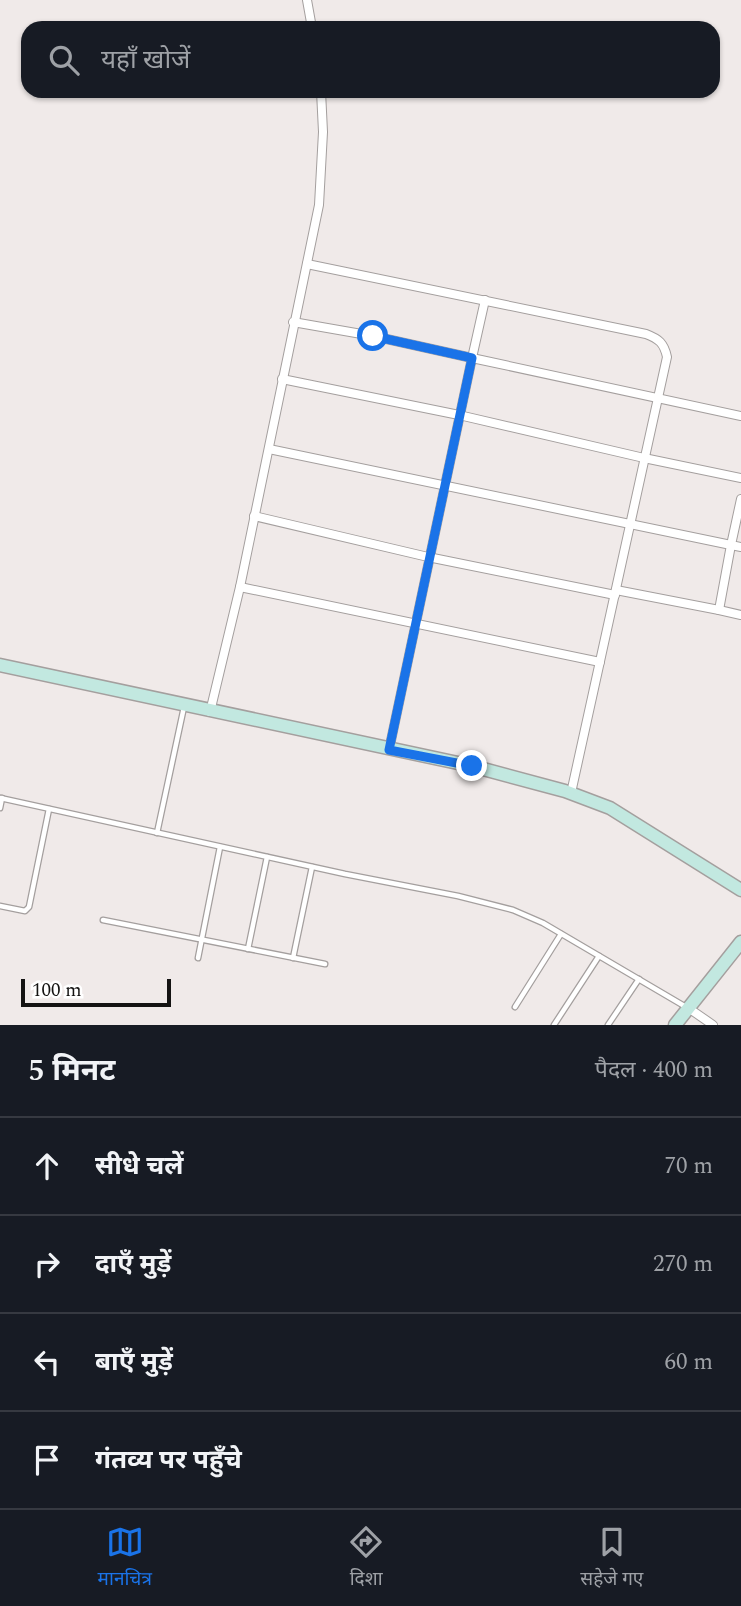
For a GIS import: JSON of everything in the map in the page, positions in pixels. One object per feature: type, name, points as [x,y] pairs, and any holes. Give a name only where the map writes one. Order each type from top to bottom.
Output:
[{"type":"main road","points":[[0,665],[516,776],[610,808],[741,890]]},
{"type":"main road","points":[[674,1025],[741,942]]},
{"type":"street","points":[[307,0],[311,21]]},
{"type":"street","points":[[210,712],[240,587],[307,264],[321,186],[321,98]]},
{"type":"street","points":[[307,264],[659,339],[665,348],[667,357],[571,793]]},
{"type":"street","points":[[389,750],[428,557],[485,300]]},
{"type":"street","points":[[293,322],[373,336],[741,416]]},
{"type":"street","points":[[282,379],[459,415],[741,478]]},
{"type":"street","points":[[269,449],[741,547]]},
{"type":"street","points":[[719,610],[741,499]]},
{"type":"street","points":[[254,516],[428,557],[741,615]]},
{"type":"street","points":[[240,587],[600,662]]},
{"type":"street","points":[[687,1007],[713,1025]]},
{"type":"lane","points":[[157,832],[184,706]]},
{"type":"lane","points":[[0,808],[1,798],[513,910],[561,934],[687,1007]]},
{"type":"lane","points":[[0,906],[21,911],[29,907],[49,809]]},
{"type":"lane","points":[[198,958],[220,846]]},
{"type":"lane","points":[[248,949],[267,857]]},
{"type":"lane","points":[[293,958],[312,867]]},
{"type":"lane","points":[[103,920],[325,964]]},
{"type":"lane","points":[[515,1007],[561,934]]},
{"type":"lane","points":[[554,1025],[599,956]]},
{"type":"lane","points":[[608,1025],[639,979]]},
{"type":"route","points":[[373,336],[472,358],[389,750],[472,766]]}]
